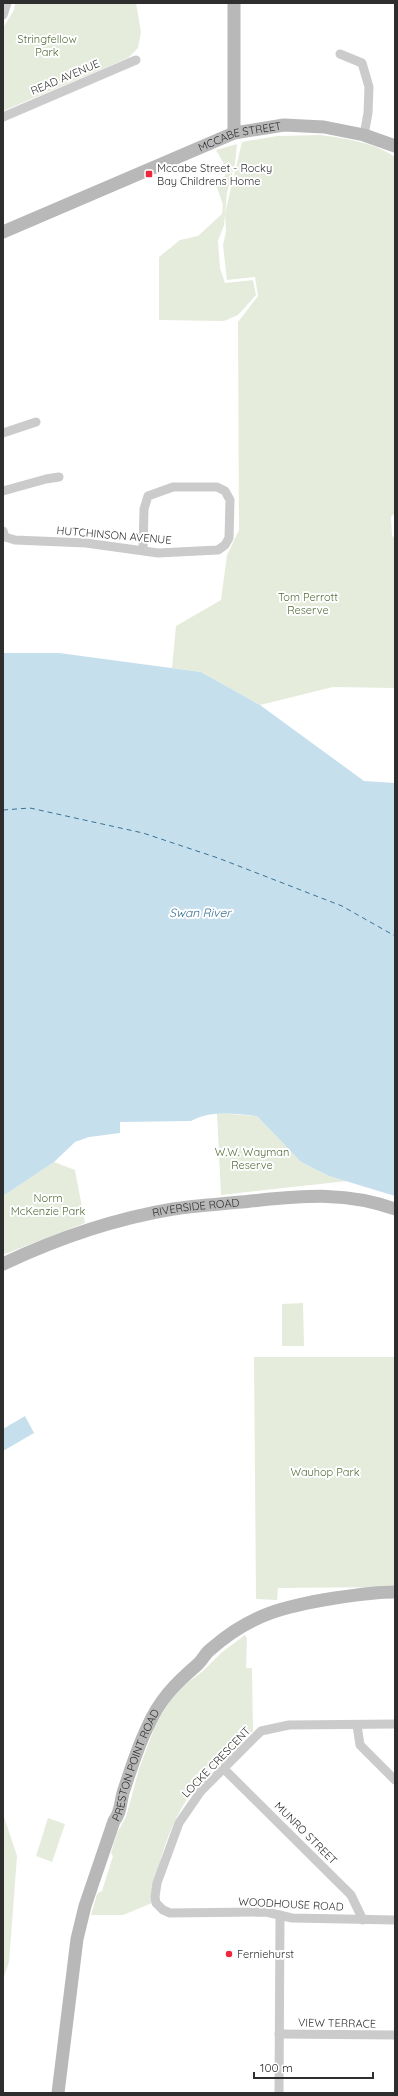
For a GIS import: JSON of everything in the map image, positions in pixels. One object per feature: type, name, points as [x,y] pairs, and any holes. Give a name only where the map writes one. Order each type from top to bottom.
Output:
[{"type":"main road","points":[[234,3],[234,133]]},
{"type":"main road","name":"MCCABE STREET","points":[[3,232],[234,133],[260,128],[303,125],[333,128],[364,135],[395,146]]},
{"type":"main road","name":"RIVERSIDE ROAD","points":[[3,1264],[74,1233],[122,1219],[174,1209],[308,1196],[345,1196],[374,1201],[395,1209]]},
{"type":"main road","name":"PRESTON POINT ROAD","points":[[58,2093],[77,1939],[82,1914],[114,1821],[121,1808],[123,1794],[138,1749],[147,1726],[161,1702],[178,1680],[199,1664],[212,1648],[257,1618],[296,1604],[355,1595],[395,1592]]},
{"type":"main road","name":"PRESTON POINT ROAD","points":[[63,2093],[70,2025],[91,1905],[116,1831],[127,1809],[132,1788],[148,1742],[166,1706],[181,1688],[217,1653],[234,1639],[267,1620],[299,1610],[353,1601],[395,1598]]},
{"type":"street","points":[[3,15],[7,3]]},
{"type":"street","points":[[340,54],[362,63],[369,87],[368,113],[364,135]]},
{"type":"street","name":"READ AVENUE","points":[[3,117],[136,60]]},
{"type":"street","points":[[3,432],[36,422]]},
{"type":"street","points":[[3,491],[46,479],[59,478]]},
{"type":"street","name":"HUTCHINSON AVENUE","points":[[3,531],[5,537],[15,540],[86,543],[143,552],[218,550],[225,545],[229,538],[230,500],[225,492],[217,487],[173,487],[148,496],[144,509],[143,552]]},
{"type":"street","name":"LOCKE CRESCENT","points":[[162,1910],[156,1903],[157,1883],[173,1837],[190,1805],[261,1731],[289,1725],[395,1724]]},
{"type":"street","points":[[357,1725],[360,1745],[395,1780]]},
{"type":"street","name":"MUNRO STREET","points":[[224,1769],[351,1895],[363,1920]]},
{"type":"street","name":"WOODHOUSE ROAD","points":[[162,1910],[170,1913],[266,1912],[292,1918],[395,1920]]},
{"type":"street","points":[[279,2093],[280,1915]]},
{"type":"street","name":"VIEW TERRACE","points":[[279,2034],[395,2035]]},
{"type":"green space","name":"Stringfellow Park","points":[[15,3],[136,3],[141,32],[138,48],[128,58],[3,111],[3,28],[14,10]]},
{"type":"green space","name":"Tom Perrott Reserve","points":[[321,135],[369,145],[395,157],[395,513],[391,517],[392,536],[395,538],[395,688],[333,687],[260,705],[201,672],[172,668],[176,626],[221,600],[227,555],[239,530],[238,322],[258,296],[255,277],[227,280],[223,245],[226,232],[225,213],[242,142],[277,136]]},
{"type":"green space","points":[[237,144],[235,164],[227,192],[224,225],[218,241],[220,268],[225,283],[253,280],[256,295],[238,315],[224,321],[159,320],[159,257],[180,240],[198,236],[222,214],[223,205],[217,187],[228,171],[216,150]]},
{"type":"green space","name":"W.W. Wayman Reserve","points":[[217,1113],[257,1116],[301,1162],[329,1176],[347,1181],[221,1195]]},
{"type":"green space","name":"Norm McKenzie Park","points":[[54,1162],[75,1170],[85,1223],[5,1254],[3,1249],[3,1196]]},
{"type":"green space","points":[[303,1303],[304,1346],[282,1346],[282,1304]]},
{"type":"green space","name":"Wauhop Park","points":[[254,1357],[395,1357],[395,1587],[278,1588],[277,1600],[256,1599]]},
{"type":"green space","points":[[245,1635],[247,1638],[246,1668],[252,1668],[253,1731],[206,1775],[184,1804],[165,1845],[157,1874],[152,1903],[123,1915],[91,1915],[97,1894],[102,1891],[113,1856],[111,1853],[117,1833],[126,1817],[139,1769],[157,1721],[171,1700],[186,1684],[203,1671],[221,1653]]},
{"type":"green space","points":[[3,1814],[17,1856],[9,1962],[3,1979]]},
{"type":"green space","points":[[48,1818],[65,1824],[52,1862],[36,1856]]},
{"type":"water","name":"Swan River","points":[[3,653],[59,653],[201,672],[260,705],[364,781],[395,783],[395,1196],[329,1176],[301,1162],[257,1116],[215,1114],[207,1115],[191,1121],[120,1122],[120,1133],[89,1137],[75,1142],[54,1162],[3,1196]]},
{"type":"water","points":[[25,1416],[34,1433],[3,1451],[3,1429]]},
{"type":"ferry route","points":[[3,810],[30,808],[143,833],[218,858],[342,906],[395,936]]},
{"type":"place","name":"Mccabe Street - Rocky Bay Childrens Home","points":[[149,174]]},
{"type":"place","name":"Ferniehurst","points":[[229,1954]]}]
